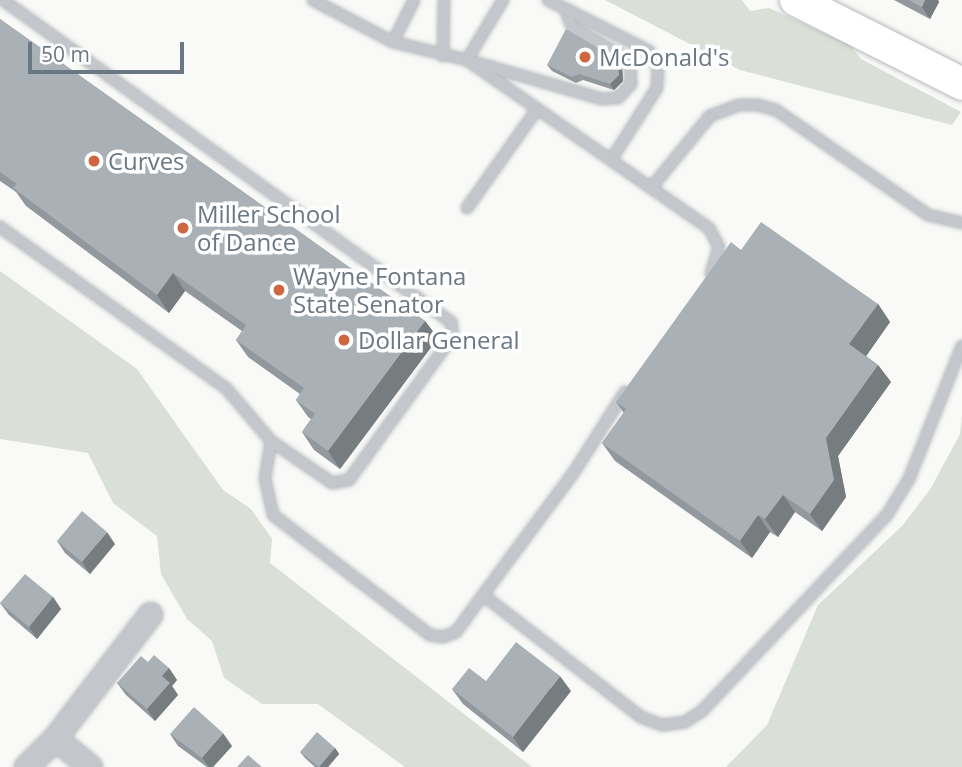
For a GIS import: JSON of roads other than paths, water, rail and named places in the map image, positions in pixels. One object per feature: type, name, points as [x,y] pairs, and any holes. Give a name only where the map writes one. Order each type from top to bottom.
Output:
[{"type":"street","points":[[796,0],[962,85]]},
{"type":"street","points":[[26,767],[55,738],[150,614]]},
{"type":"street","points":[[55,738],[90,767]]},
{"type":"lane","points":[[0,227],[226,388],[271,441],[327,481],[338,484],[349,480],[450,343],[452,323],[3,0]]},
{"type":"lane","points":[[313,0],[394,42],[602,99],[622,95],[633,76],[626,55],[572,27],[565,9]]},
{"type":"lane","points":[[394,42],[414,0]]},
{"type":"lane","points":[[443,56],[444,0]]},
{"type":"lane","points":[[467,60],[503,0]]},
{"type":"lane","points":[[548,0],[649,51],[658,68],[657,88],[611,160]]},
{"type":"lane","points":[[467,60],[652,188],[715,237],[718,258],[701,287]]},
{"type":"lane","points":[[652,188],[710,116],[739,105],[758,105],[776,110],[928,215],[962,223]]},
{"type":"lane","points":[[467,208],[537,109]]},
{"type":"lane","points":[[484,595],[641,717],[662,724],[685,722],[702,711],[887,515],[909,479],[962,346]]},
{"type":"lane","points":[[271,441],[265,479],[273,515],[430,635],[443,637],[456,632],[484,595],[574,472],[630,384]]},
{"type":"place","name":"McDonald's","points":[[585,57]]},
{"type":"place","name":"Curves","points":[[94,161]]},
{"type":"place","name":"Miller School of Dance","points":[[183,228]]},
{"type":"place","name":"Wayne Fontana State Senator","points":[[279,290]]},
{"type":"place","name":"Dollar General","points":[[344,340]]}]
